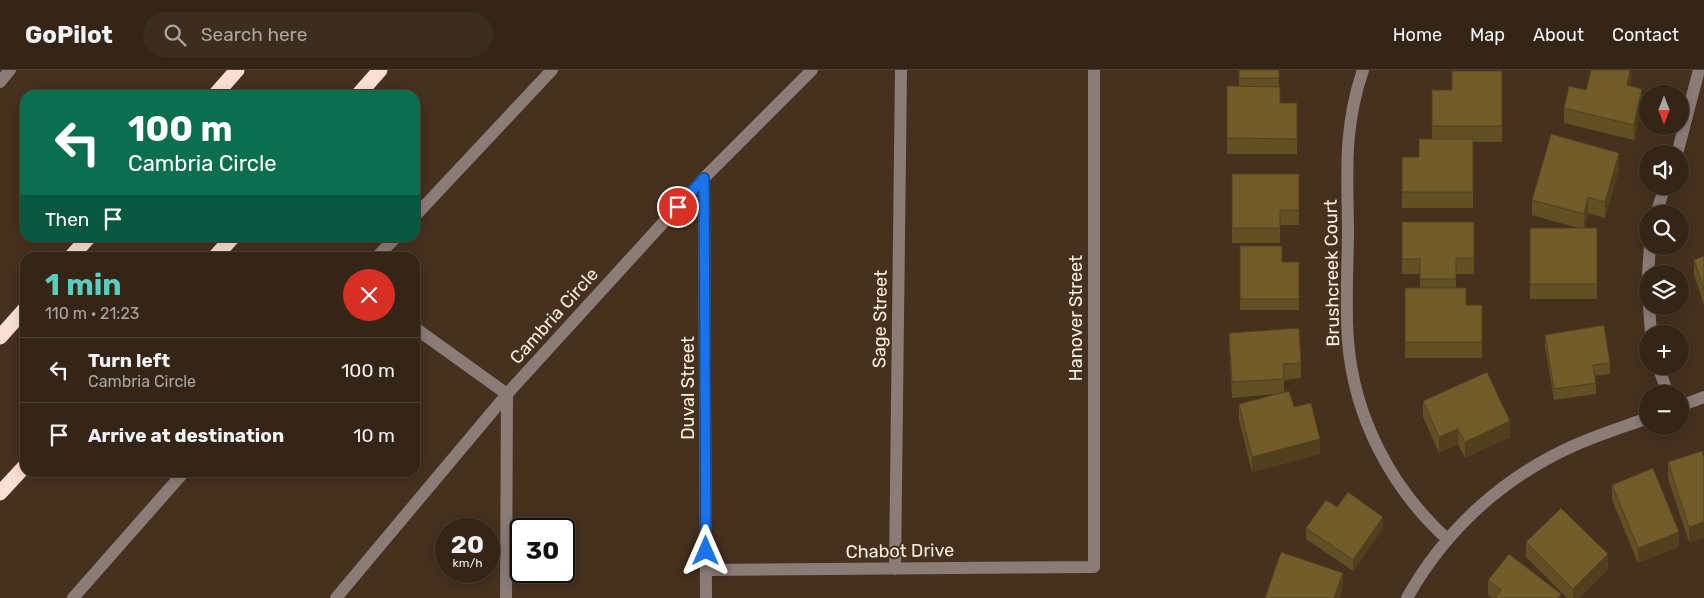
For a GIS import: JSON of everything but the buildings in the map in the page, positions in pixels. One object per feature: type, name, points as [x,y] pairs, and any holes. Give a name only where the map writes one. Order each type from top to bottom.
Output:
[{"type":"highway","points":[[219,90],[237,70]]},
{"type":"highway","points":[[362,90],[380,70]]},
{"type":"highway","points":[[75,252],[84,242]]},
{"type":"highway","points":[[219,252],[228,242]]},
{"type":"highway","points":[[0,337],[20,315]]},
{"type":"highway","points":[[0,493],[20,471]]},
{"type":"street","points":[[0,82],[10,70]]},
{"type":"street","points":[[420,211],[552,70]]},
{"type":"street","name":"Cambria Circle","points":[[336,598],[507,394],[704,178],[812,70]]},
{"type":"street","name":"Sage Street","points":[[895,568],[901,70]]},
{"type":"street","name":"Hanover Street","points":[[1094,70],[1094,567]]},
{"type":"street","name":"Brushcreek Court","points":[[1363,70],[1353,98],[1347,134],[1348,341],[1359,402],[1373,440],[1393,476],[1417,509],[1447,539]]},
{"type":"street","points":[[1679,145],[1699,70]]},
{"type":"street","name":"Duval Street","points":[[704,178],[706,598]]},
{"type":"street","points":[[382,252],[391,242]]},
{"type":"street","points":[[420,332],[507,394],[506,598]]},
{"type":"street","points":[[1689,403],[1704,397]]},
{"type":"street","points":[[1407,598],[1423,569],[1447,539],[1494,494],[1524,473],[1572,446],[1639,421]]},
{"type":"street","points":[[73,598],[180,477]]},
{"type":"street","name":"Chabot Drive","points":[[706,570],[1094,567]]},
{"type":"route","points":[[678,207],[704,178],[706,551]]}]
